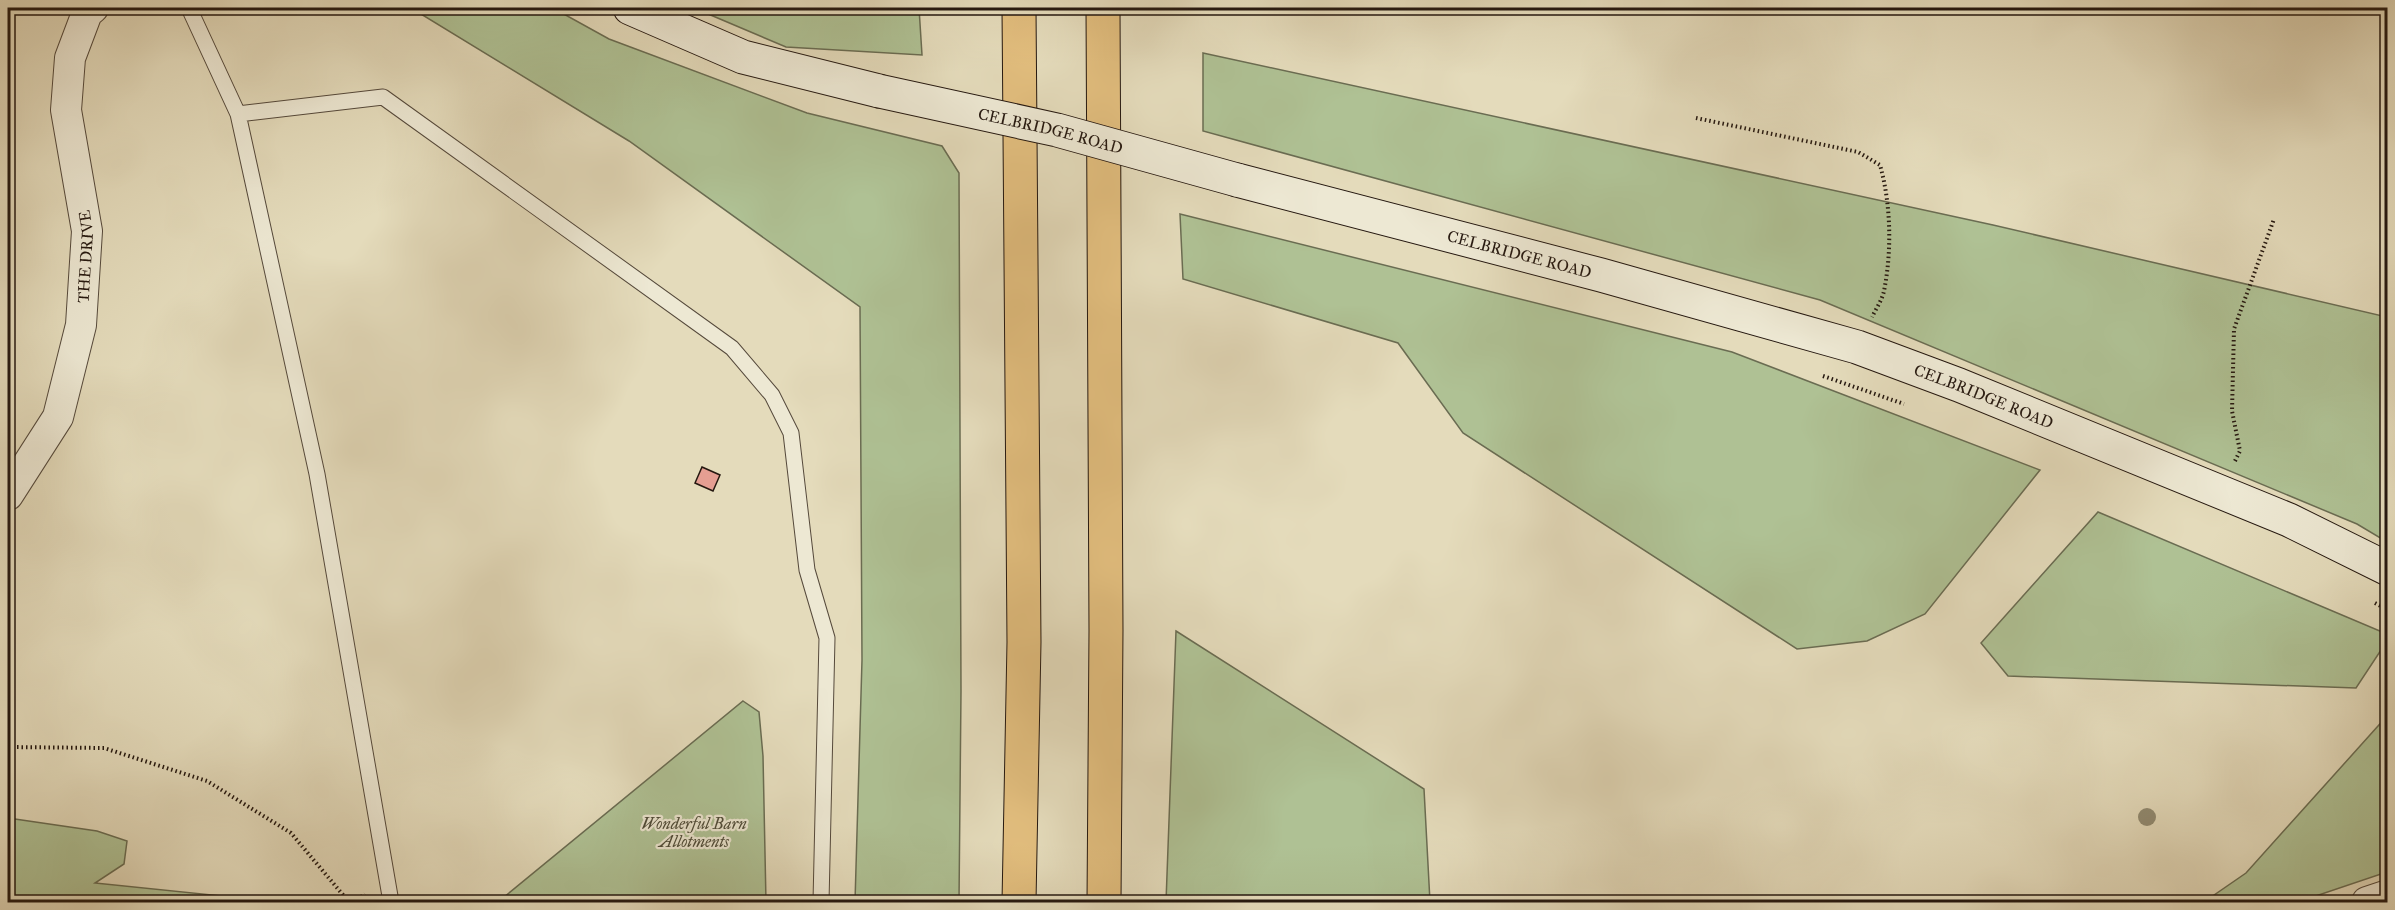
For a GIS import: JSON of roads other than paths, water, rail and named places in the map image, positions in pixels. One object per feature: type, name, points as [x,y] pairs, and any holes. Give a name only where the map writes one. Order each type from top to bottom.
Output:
[{"type":"highway","points":[[1019,8],[1024,618],[1019,903]]},
{"type":"highway","points":[[1103,8],[1106,594],[1104,903]]},
{"type":"main road","name":"CELBRIDGE ROAD","points":[[630,8],[743,57],[879,91],[1057,130],[1415,228],[1601,275],[1857,347],[1959,385],[2289,520],[2388,569]]},
{"type":"street","name":"THE DRIVE","points":[[8,495],[58,417],[81,325],[87,231],[66,110],[70,58],[87,13],[93,8]]},
{"type":"street","points":[[2367,903],[2388,895]]},
{"type":"lane","points":[[189,8],[238,114],[317,474],[391,903]]},
{"type":"lane","points":[[238,114],[383,98],[732,348],[772,395],[791,433],[807,570],[827,638],[821,903]]},
{"type":"park label","name":"Wonderful Barn Allotments","points":[[694,832]]}]
